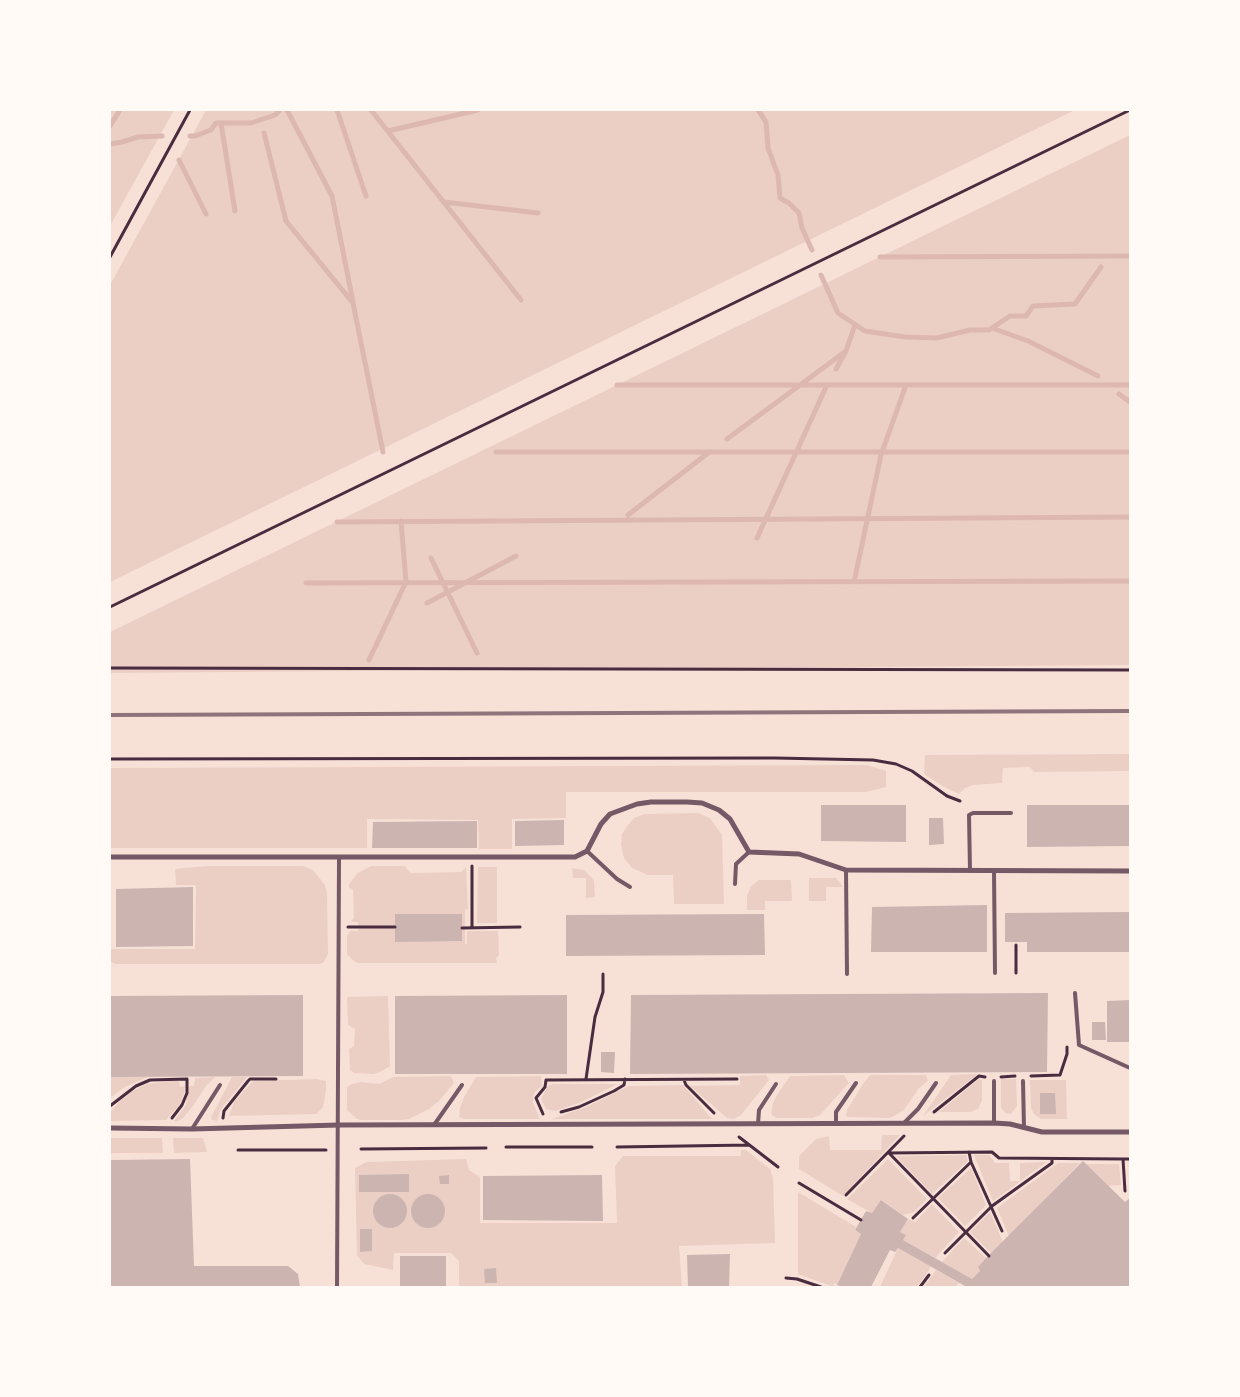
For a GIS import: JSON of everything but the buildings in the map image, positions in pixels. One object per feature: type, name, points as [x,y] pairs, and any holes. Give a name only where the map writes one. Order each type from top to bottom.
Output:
[{"type":"street","points":[[110,857],[575,857],[587,851],[601,824],[610,814],[637,804],[687,802],[702,803],[718,810],[730,819],[749,852],[760,854],[799,854],[846,870],[1130,871]]},
{"type":"street","points":[[110,1128],[192,1129],[339,1125],[994,1123],[1010,1124],[1042,1132],[1130,1132]]},
{"type":"lane","points":[[970,871],[969,815],[973,813],[1011,813]]},
{"type":"lane","points":[[587,851],[617,879],[630,886]]},
{"type":"lane","points":[[735,884],[736,864],[749,852]]},
{"type":"lane","points":[[337,1287],[340,857]]},
{"type":"lane","points":[[846,870],[847,974]]},
{"type":"lane","points":[[994,870],[995,973]]},
{"type":"lane","points":[[1075,993],[1079,1045],[1130,1068]]},
{"type":"lane","points":[[1022,1078],[1024,1128]]},
{"type":"lane","points":[[994,1079],[994,1123]]},
{"type":"lane","points":[[836,1124],[836,1112],[856,1083]]},
{"type":"lane","points":[[904,1123],[918,1109],[936,1083]]},
{"type":"lane","points":[[758,1124],[759,1110],[776,1084]]},
{"type":"lane","points":[[192,1129],[220,1085]]},
{"type":"lane","points":[[434,1125],[462,1085]]},
{"type":"path","points":[[110,256],[190,110]]},
{"type":"path","points":[[110,607],[1130,110]]},
{"type":"path","points":[[110,668],[1130,670]]},
{"type":"path","points":[[110,758],[774,758],[873,760],[896,764],[912,771],[947,796],[960,801]]},
{"type":"path","points":[[472,857],[472,928]]},
{"type":"path","points":[[339,927],[395,927]]},
{"type":"path","points":[[462,928],[520,927]]},
{"type":"path","points":[[1016,945],[1016,973]]},
{"type":"path","points":[[586,1079],[596,1016],[603,992],[602,974]]},
{"type":"path","points":[[1030,1076],[1060,1075],[1067,1054],[1068,1036],[1077,1032]]},
{"type":"path","points":[[927,1118],[979,1076],[986,1077],[986,1086]]},
{"type":"path","points":[[994,1079],[1022,1078]]},
{"type":"path","points":[[110,1106],[136,1086],[150,1080],[187,1079],[187,1093],[182,1105],[168,1122]]},
{"type":"path","points":[[223,1120],[224,1111],[248,1081],[276,1079]]},
{"type":"path","points":[[553,1115],[579,1107],[614,1091],[624,1085],[625,1079]]},
{"type":"path","points":[[545,1118],[536,1098],[544,1087],[546,1080],[737,1079]]},
{"type":"path","points":[[684,1080],[686,1085],[718,1117]]},
{"type":"path","points":[[932,1116],[937,1115]]},
{"type":"path","points":[[846,1195],[904,1136]]},
{"type":"path","points":[[739,1137],[778,1168]]},
{"type":"path","points":[[617,1147],[749,1145]]},
{"type":"path","points":[[506,1147],[592,1147]]},
{"type":"path","points":[[361,1149],[486,1148]]},
{"type":"path","points":[[238,1150],[326,1150]]},
{"type":"path","points":[[969,1152],[971,1162],[1002,1231]]},
{"type":"path","points":[[888,1153],[992,1152],[999,1158],[1130,1159]]},
{"type":"path","points":[[888,1153],[989,1256]]},
{"type":"path","points":[[945,1253],[992,1206],[1052,1163],[1052,1159]]},
{"type":"path","points":[[1123,1159],[1125,1191]]},
{"type":"path","points":[[913,1218],[971,1162]]},
{"type":"path","points":[[799,1184],[861,1220]]},
{"type":"path","points":[[920,1287],[929,1275]]},
{"type":"path","points":[[786,1278],[797,1279],[821,1287]]},
{"type":"shaded area","points":[[110,110],[174,110],[110,226]]},
{"type":"shaded area","points":[[206,110],[1075,110],[110,582],[110,285]]},
{"type":"shaded area","points":[[1130,135],[1130,665],[110,673],[110,632]]},
{"type":"shaded area","points":[[1130,754],[1130,771],[1034,772],[1030,767],[1003,768],[1002,783],[973,785],[965,788],[959,794],[924,774],[925,755]]},
{"type":"shaded area","points":[[867,765],[886,771],[886,787],[866,792],[566,792],[566,818],[512,819],[512,849],[479,849],[478,820],[367,819],[367,848],[110,848],[110,768]]},
{"type":"shaded area","points":[[698,813],[710,818],[722,835],[724,904],[674,904],[673,875],[648,875],[632,868],[624,858],[621,845],[622,834],[634,818],[644,814]]},
{"type":"shaded area","points":[[206,866],[303,866],[313,870],[325,885],[327,893],[328,954],[324,962],[320,964],[115,964],[110,961],[110,949],[195,949],[196,885],[176,885],[175,869]]},
{"type":"shaded area","points":[[371,866],[405,866],[410,873],[461,872],[466,867],[468,909],[465,910],[465,944],[467,944],[467,931],[498,931],[499,955],[496,958],[497,963],[358,963],[354,961],[347,954],[347,936],[350,931],[358,931],[358,922],[351,922],[354,917],[353,890],[349,887],[349,884],[358,873]]},
{"type":"shaded area","points":[[478,867],[497,867],[497,923],[477,923]]},
{"type":"shaded area","points":[[572,868],[584,870],[591,877],[594,881],[595,897],[586,898],[586,878],[573,878]]},
{"type":"shaded area","points":[[809,878],[836,878],[843,887],[826,887],[826,901],[809,901]]},
{"type":"shaded area","points":[[759,880],[791,880],[792,901],[765,901],[765,910],[747,910],[747,896],[751,886]]},
{"type":"shaded area","points":[[388,996],[390,1066],[374,1074],[354,1073],[350,1070],[349,1049],[354,1046],[355,1029],[348,1025],[347,997]]},
{"type":"shaded area","points":[[978,1074],[923,1116],[951,1075]]},
{"type":"shaded area","points":[[766,1075],[769,1080],[741,1115],[734,1119],[727,1118],[690,1086],[740,1085],[740,1076]]},
{"type":"shaded area","points":[[844,1075],[849,1083],[820,1115],[812,1118],[776,1118],[771,1114],[777,1095],[790,1076]]},
{"type":"shaded area","points":[[870,1075],[926,1075],[928,1081],[919,1088],[904,1110],[890,1118],[847,1117],[847,1110]]},
{"type":"shaded area","points":[[451,1076],[454,1083],[439,1101],[429,1109],[409,1119],[362,1120],[357,1119],[347,1110],[347,1087],[352,1084],[361,1082],[379,1084],[393,1077]]},
{"type":"shaded area","points":[[541,1076],[542,1086],[535,1092],[533,1097],[533,1103],[540,1119],[464,1119],[459,1117],[464,1097],[476,1077]]},
{"type":"shaded area","points":[[110,1077],[148,1077],[125,1087],[110,1098]]},
{"type":"shaded area","points":[[215,1077],[206,1086],[183,1118],[176,1122],[174,1121],[186,1105],[189,1086],[194,1086],[195,1078]]},
{"type":"shaded area","points":[[232,1077],[247,1077],[221,1109],[217,1121],[212,1120],[211,1117]]},
{"type":"shaded area","points":[[317,1079],[326,1081],[326,1091],[323,1107],[316,1114],[229,1116],[234,1102],[253,1081]]},
{"type":"shaded area","points":[[979,1079],[982,1080],[982,1100],[978,1109],[971,1112],[939,1112]]},
{"type":"shaded area","points":[[1001,1079],[1016,1079],[1017,1106],[1011,1114],[1005,1113],[1001,1107]]},
{"type":"shaded area","points":[[179,1080],[180,1087],[185,1086],[184,1094],[179,1106],[166,1120],[110,1121],[111,1111],[133,1091],[147,1084]]},
{"type":"shaded area","points":[[1030,1080],[1066,1080],[1067,1119],[1041,1119],[1034,1114],[1031,1108]]},
{"type":"shaded area","points":[[552,1084],[618,1084],[579,1103],[555,1111],[546,1109],[541,1099],[548,1086]]},
{"type":"shaded area","points":[[683,1085],[712,1119],[552,1119],[586,1107],[629,1086]]},
{"type":"shaded area","points":[[882,1135],[900,1135],[843,1196],[799,1169],[799,1156],[816,1139],[829,1136],[830,1150],[881,1150]]},
{"type":"shaded area","points":[[110,1138],[162,1138],[163,1153],[110,1153]]},
{"type":"shaded area","points":[[173,1138],[203,1138],[207,1152],[174,1153]]},
{"type":"shaded area","points":[[741,1150],[746,1150],[770,1169],[773,1178],[775,1243],[679,1246],[682,1287],[459,1287],[459,1261],[451,1253],[394,1253],[393,1270],[364,1264],[357,1255],[355,1168],[366,1162],[466,1159],[469,1170],[480,1177],[480,1223],[617,1223],[615,1166],[623,1156],[741,1156]]},
{"type":"shaded area","points":[[966,1155],[968,1161],[932,1194],[896,1156]]},
{"type":"shaded area","points":[[974,1155],[989,1155],[995,1163],[1009,1163],[1010,1181],[1020,1181],[1020,1163],[1047,1162],[993,1201]]},
{"type":"shaded area","points":[[888,1159],[927,1199],[914,1212],[903,1215],[882,1200],[872,1213],[847,1199]]},
{"type":"shaded area","points":[[1058,1163],[1080,1163],[1009,1236],[997,1208]]},
{"type":"shaded area","points":[[1086,1164],[1119,1164],[1121,1185],[1108,1186]]},
{"type":"shaded area","points":[[971,1168],[986,1205],[965,1226],[938,1198]]},
{"type":"shaded area","points":[[798,1192],[856,1227],[855,1230],[861,1234],[837,1285],[834,1283],[834,1287],[798,1274]]},
{"type":"shaded area","points":[[932,1204],[959,1232],[935,1258],[903,1240],[906,1235],[900,1232],[908,1219],[915,1222]]},
{"type":"shaded area","points":[[990,1212],[1003,1242],[991,1253],[970,1232]]},
{"type":"shaded area","points":[[964,1238],[986,1258],[978,1267],[980,1271],[972,1279],[942,1262]]},
{"type":"shaded area","points":[[898,1248],[931,1267],[917,1287],[880,1287]]},
{"type":"shaded area","points":[[936,1270],[959,1283],[955,1287],[924,1287]]},
{"type":"waterway","points":[[110,126],[120,110]]},
{"type":"waterway","points":[[190,136],[211,130],[216,123],[251,123],[275,115],[280,110]]},
{"type":"waterway","points":[[287,110],[332,196],[353,302]]},
{"type":"waterway","points":[[337,110],[366,196]]},
{"type":"waterway","points":[[371,110],[521,300]]},
{"type":"waterway","points":[[388,131],[478,110]]},
{"type":"waterway","points":[[758,110],[766,122],[768,148],[778,175],[780,198],[789,203],[799,213],[802,228],[812,250]]},
{"type":"waterway","points":[[221,123],[235,211]]},
{"type":"waterway","points":[[264,133],[286,221],[353,303],[383,452]]},
{"type":"waterway","points":[[110,144],[138,137],[162,136]]},
{"type":"waterway","points":[[179,160],[206,214]]},
{"type":"waterway","points":[[444,202],[538,213]]},
{"type":"waterway","points":[[880,257],[1130,256]]},
{"type":"waterway","points":[[821,275],[838,313],[865,331],[905,337],[937,338],[970,330],[989,330],[1010,316],[1026,316],[1033,306],[1075,304],[1101,267]]},
{"type":"waterway","points":[[836,369],[846,351],[855,325]]},
{"type":"waterway","points":[[992,328],[1028,341],[1098,376]]},
{"type":"waterway","points":[[727,439],[846,351]]},
{"type":"waterway","points":[[617,385],[1130,385]]},
{"type":"waterway","points":[[757,538],[827,385]]},
{"type":"waterway","points":[[854,582],[881,455],[906,385]]},
{"type":"waterway","points":[[1119,394],[1130,402]]},
{"type":"waterway","points":[[496,452],[1130,452]]},
{"type":"waterway","points":[[628,515],[708,453]]},
{"type":"waterway","points":[[337,522],[1130,517]]},
{"type":"waterway","points":[[369,660],[406,582],[401,521]]},
{"type":"waterway","points":[[427,603],[516,556]]},
{"type":"waterway","points":[[431,558],[477,653]]},
{"type":"waterway","points":[[306,583],[1130,581]]},
{"type":"railway","points":[[110,715],[1130,711]]}]
